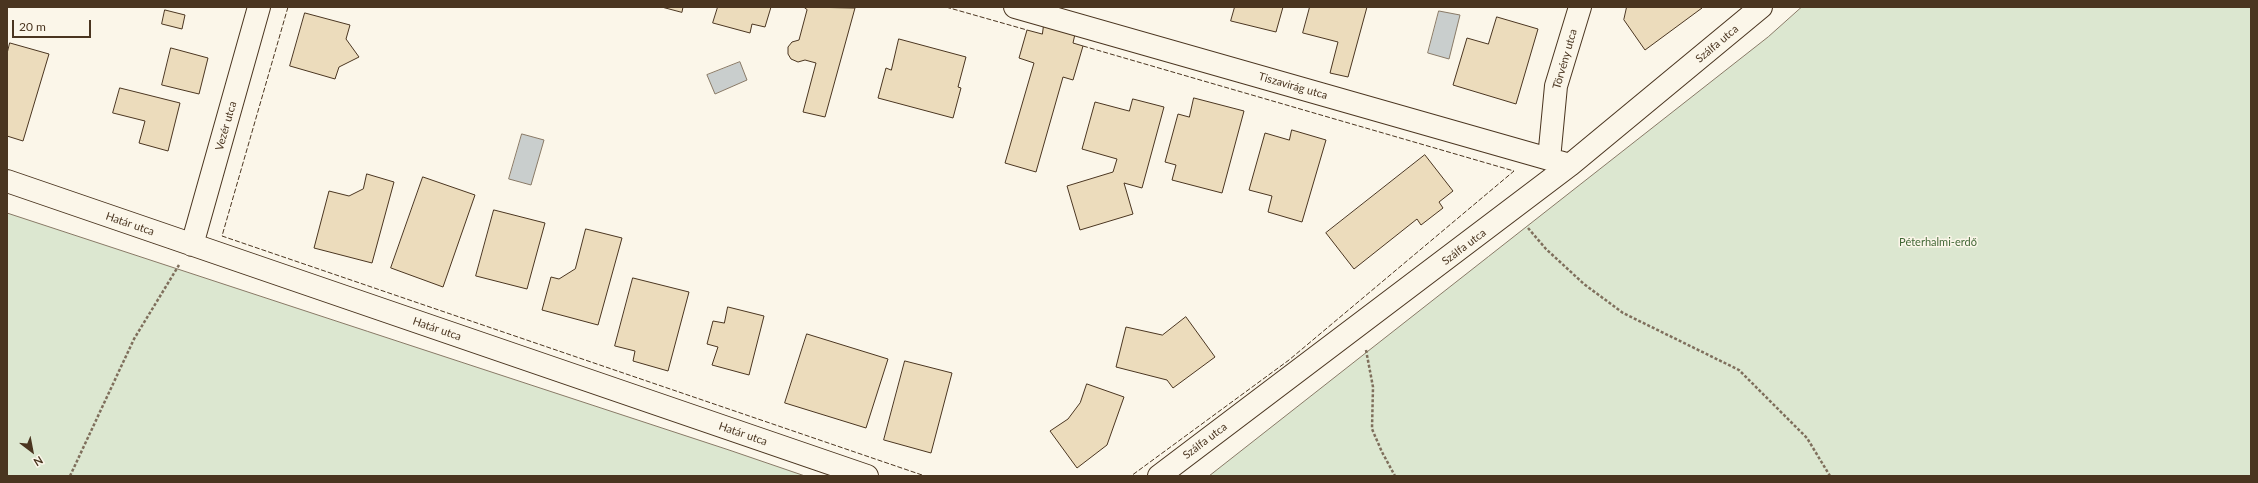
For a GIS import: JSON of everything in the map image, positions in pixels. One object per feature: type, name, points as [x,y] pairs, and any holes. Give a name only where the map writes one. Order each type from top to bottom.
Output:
[{"type":"street","name":"Vezér utca","points":[[192,245],[259,7]]},
{"type":"street","name":"Tiszavirág utca","points":[[1015,7],[1570,165]]},
{"type":"street","name":"Törvény utca","points":[[1549,159],[1556,86],[1580,7]]},
{"type":"street","name":"Szálfa utca","points":[[1159,476],[1513,210],[1570,165],[1761,7]]},
{"type":"street","name":"Határ utca","points":[[7,181],[867,476]]},
{"type":"path","points":[[1513,210],[1546,249],[1584,284],[1623,313],[1739,370],[1807,438],[1830,476]]},
{"type":"path","points":[[70,476],[134,339],[192,245]]},
{"type":"path","points":[[1359,326],[1364,337],[1371,370],[1372,429],[1395,476]]},
{"type":"green space","name":"Péterhalmi-erdő","points":[[1802,7],[2251,7],[2251,476],[1209,476],[1768,37]]},
{"type":"green space","points":[[7,213],[729,450],[805,476],[7,476]]},
{"type":"shaded area","points":[[1439,11],[1460,15],[1449,59],[1428,53]]},
{"type":"shaded area","points":[[740,62],[747,80],[715,94],[707,75]]},
{"type":"shaded area","points":[[522,134],[544,140],[531,185],[509,179]]},
{"type":"building","points":[[662,7],[683,7],[682,12]]},
{"type":"building","points":[[718,7],[771,7],[765,27],[752,24],[750,33],[713,23]]},
{"type":"building","points":[[804,7],[855,8],[825,117],[803,112],[816,63],[805,60],[798,62],[791,59],[788,54],[788,47],[792,42],[799,40],[807,10]]},
{"type":"building","points":[[1235,7],[1283,7],[1276,32],[1231,21]]},
{"type":"building","points":[[1310,7],[1367,7],[1348,77],[1330,73],[1338,42],[1303,33]]},
{"type":"building","points":[[1627,7],[1702,8],[1645,50],[1624,20]]},
{"type":"building","points":[[165,10],[185,15],[182,29],[162,24]]},
{"type":"building","points":[[305,13],[350,25],[346,39],[359,57],[339,67],[335,79],[290,66]]},
{"type":"building","points":[[1497,17],[1538,29],[1516,104],[1453,85],[1467,38],[1488,44]]},
{"type":"building","points":[[1044,25],[1075,34],[1073,43],[1083,46],[1073,80],[1063,77],[1036,172],[1005,163],[1034,63],[1019,58],[1027,30],[1042,34]]},
{"type":"building","points":[[899,39],[966,57],[958,87],[961,88],[953,118],[878,98],[886,68],[891,70]]},
{"type":"building","points":[[10,43],[49,54],[23,141],[7,136],[7,54]]},
{"type":"building","points":[[171,48],[208,58],[199,94],[162,85]]},
{"type":"building","points":[[120,88],[180,103],[168,151],[139,143],[145,121],[113,113]]},
{"type":"building","points":[[1194,98],[1244,111],[1222,193],[1172,180],[1176,165],[1165,162],[1178,114],[1189,117]]},
{"type":"building","points":[[1133,99],[1164,107],[1142,188],[1124,183],[1133,214],[1080,230],[1067,186],[1113,172],[1117,159],[1082,149],[1095,102],[1129,111]]},
{"type":"building","points":[[1292,130],[1326,140],[1302,222],[1268,212],[1272,196],[1249,190],[1265,133],[1289,140]]},
{"type":"building","points":[[1425,155],[1453,191],[1439,202],[1443,208],[1421,225],[1417,219],[1354,269],[1326,233]]},
{"type":"building","points":[[367,174],[394,182],[372,263],[314,248],[329,191],[349,196],[363,189]]},
{"type":"building","points":[[423,177],[475,195],[443,287],[391,268]]},
{"type":"building","points":[[494,210],[545,223],[527,289],[476,276]]},
{"type":"building","points":[[586,229],[622,238],[598,325],[542,310],[551,277],[559,279],[575,269]]},
{"type":"building","points":[[633,278],[689,292],[668,371],[633,361],[635,351],[615,346]]},
{"type":"building","points":[[728,307],[764,316],[749,375],[712,365],[718,347],[707,344],[713,321],[724,323]]},
{"type":"building","points":[[1186,317],[1215,357],[1173,388],[1167,380],[1116,367],[1126,327],[1162,335]]},
{"type":"building","points":[[807,334],[888,359],[866,428],[785,403]]},
{"type":"building","points":[[905,361],[952,373],[931,453],[884,440]]},
{"type":"building","points":[[1087,384],[1124,397],[1107,445],[1077,468],[1050,431],[1068,419],[1080,403]]},
{"type":"fence","points":[[288,7],[222,236],[925,476]]},
{"type":"fence","points":[[946,7],[1027,30]]},
{"type":"fence","points":[[1083,46],[1514,171],[1289,360],[1131,476]]}]
